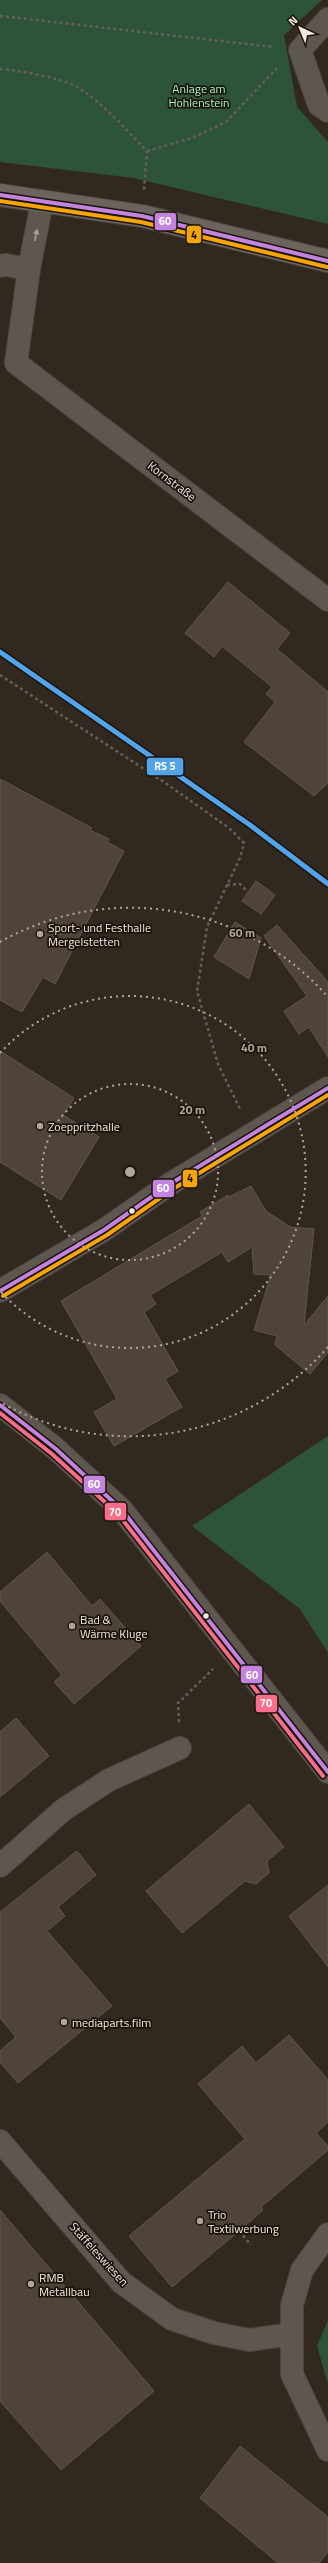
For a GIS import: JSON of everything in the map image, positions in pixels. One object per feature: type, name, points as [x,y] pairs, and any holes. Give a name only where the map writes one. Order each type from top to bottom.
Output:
[{"type":"main road","points":[[0,195],[142,216],[328,261]]},
{"type":"street","points":[[328,19],[300,50],[319,105],[328,111]]},
{"type":"street","name":"Kornstraße","points":[[42,202],[29,269],[8,356],[328,600]]},
{"type":"street","points":[[0,266],[6,265],[29,269]]},
{"type":"street","points":[[0,1291],[104,1230],[170,1184],[326,1092]]},
{"type":"street","points":[[0,1405],[56,1449],[122,1510],[233,1649],[328,1772]]},
{"type":"street","points":[[0,1866],[70,1805],[109,1780],[180,1748]]},
{"type":"street","name":"Stäffeleswiesen","points":[[0,2141],[122,2282],[172,2319],[214,2333],[249,2340],[292,2334]]},
{"type":"street","points":[[328,2234],[302,2270],[292,2305],[292,2374],[328,2450]]},
{"type":"path","points":[[0,16],[300,50]]},
{"type":"path","points":[[147,151],[192,138],[226,122],[276,68],[300,50]]},
{"type":"path","points":[[0,69],[27,72],[77,87],[108,113],[147,151]]},
{"type":"path","points":[[142,216],[147,151]]},
{"type":"path","points":[[0,675],[164,782],[230,828],[244,844],[240,858],[207,927],[197,991],[218,1064],[252,1135]]},
{"type":"path","points":[[227,885],[240,884],[248,892]]},
{"type":"path","points":[[180,1748],[178,1703],[233,1649]]},
{"type":"path","points":[[239,2231],[251,2245]]},
{"type":"green space","name":"Anlage am Hohlenstein","points":[[0,0],[322,0],[284,35],[297,107],[328,142],[328,224],[134,178],[0,162]]},
{"type":"green space","points":[[328,1436],[328,1653],[300,1609],[192,1526]]},
{"type":"green space","points":[[328,2320],[328,2384],[317,2346]]},
{"type":"building","points":[[228,582],[290,633],[277,649],[328,692],[328,783],[314,796],[244,742],[275,702],[266,694],[272,687],[222,646],[214,657],[185,633]]},
{"type":"building","name":"Sport- und Festhalle Mergelstetten","points":[[0,779],[92,828],[90,830],[109,839],[107,842],[124,851],[55,984],[43,977],[22,1012],[0,1000]]},
{"type":"building","points":[[256,881],[275,895],[261,914],[242,901]]},
{"type":"building","points":[[235,922],[261,938],[249,979],[214,957]]},
{"type":"building","points":[[277,925],[328,982],[328,1057],[309,1027],[299,1034],[284,1011],[307,996],[264,936]]},
{"type":"building","name":"Zoeppritzhalle","points":[[0,1051],[74,1098],[63,1115],[99,1137],[61,1200],[0,1162]]},
{"type":"building","points":[[251,1186],[266,1211],[290,1227],[314,1229],[304,1325],[328,1296],[328,1352],[310,1374],[275,1345],[277,1336],[254,1330],[271,1275],[254,1274],[252,1247],[228,1262],[222,1252],[150,1295],[156,1304],[144,1312],[178,1371],[165,1379],[182,1407],[114,1446],[94,1412],[117,1399],[61,1301],[202,1216],[200,1212],[228,1195],[229,1197]]},
{"type":"building","name":"Bad & Wärme Kluge","points":[[47,1552],[92,1606],[100,1599],[141,1646],[74,1704],[54,1682],[62,1675],[0,1601],[0,1592]]},
{"type":"building","points":[[16,1718],[49,1756],[0,1797],[0,1732]]},
{"type":"building","points":[[249,1804],[284,1847],[267,1861],[269,1873],[256,1884],[245,1881],[182,1933],[146,1891]]},
{"type":"building","points":[[77,1851],[96,1875],[58,1907],[65,1916],[47,1931],[112,2006],[18,2083],[0,2062],[0,2051],[16,2037],[0,2018],[0,1912]]},
{"type":"building","points":[[328,1885],[328,1967],[289,1916]]},
{"type":"building","points":[[289,2035],[328,2080],[328,2122],[316,2133],[328,2146],[328,2150],[261,2207],[263,2210],[172,2287],[129,2236],[245,2139],[198,2084],[242,2046],[256,2063]]},
{"type":"building","name":"RMB Metallbau","points":[[0,2210],[154,2391],[61,2470],[0,2401]]},
{"type":"building","points":[[240,2446],[328,2517],[328,2552],[319,2563],[278,2563],[200,2498]]},
{"type":"transit line","name":"60","points":[[0,195],[142,216],[328,261]]},
{"type":"transit line","name":"4","points":[[0,201],[141,222],[327,267]]},
{"type":"transit line","points":[[0,652],[250,825],[328,884]]},
{"type":"transit line","name":"60","points":[[0,1291],[104,1230],[170,1184],[328,1088]]},
{"type":"transit line","name":"4","points":[[3,1296],[107,1235],[173,1189],[328,1095]]},
{"type":"transit line","name":"60","points":[[0,1405],[56,1449],[122,1510],[328,1772]]},
{"type":"transit line","name":"70","points":[[0,1413],[52,1454],[118,1514],[323,1776]]},
{"type":"place","name":"Sport- und Festhalle Mergelstetten","points":[[40,934]]},
{"type":"place","name":"Zoeppritzhalle","points":[[40,1126]]},
{"type":"place","name":"Bad & Wärme Kluge","points":[[72,1626]]},
{"type":"place","name":"mediaparts.film","points":[[64,2022]]},
{"type":"place","name":"Trio Textilwerbung","points":[[200,2221]]},
{"type":"place","name":"RMB Metallbau","points":[[31,2284]]}]
